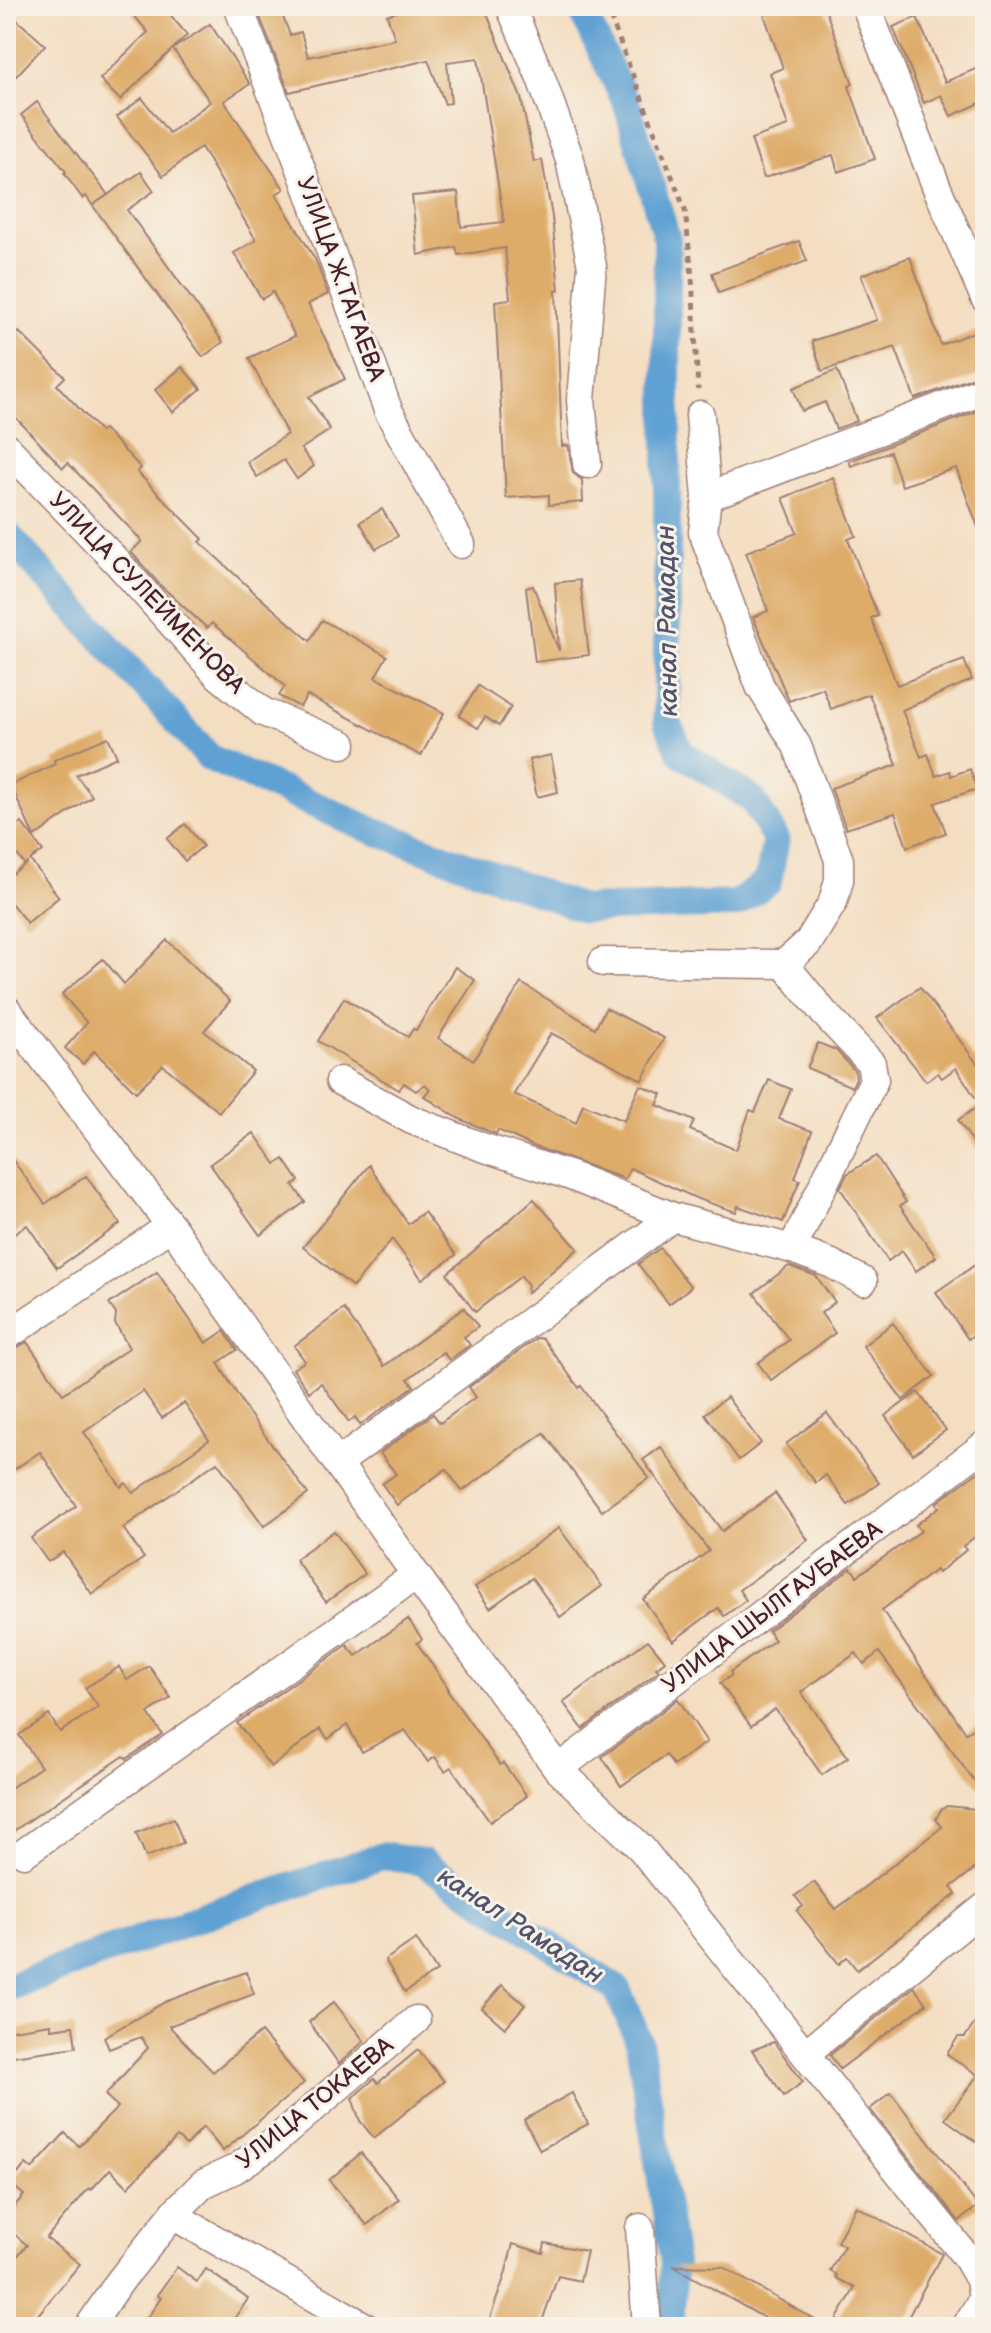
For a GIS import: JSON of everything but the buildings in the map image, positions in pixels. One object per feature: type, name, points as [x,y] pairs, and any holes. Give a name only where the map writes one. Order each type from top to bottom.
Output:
[{"type":"street","name":"УЛИЦА Ж.ТАГАЕВА","points":[[238,6],[300,166],[388,410],[461,544]]},
{"type":"street","points":[[510,6],[541,78],[570,160],[592,266],[581,400],[587,464]]},
{"type":"street","points":[[866,6],[937,188],[985,298]]},
{"type":"street","points":[[707,497],[985,390]]},
{"type":"street","points":[[603,962],[784,964],[808,943],[833,902],[839,880],[839,860],[797,746],[760,686],[703,532],[707,497],[700,415]]},
{"type":"street","name":"УЛИЦА СУЛЕЙМЕНОВА","points":[[6,447],[97,541],[218,675],[263,712],[342,744]]},
{"type":"street","points":[[784,964],[871,1063],[874,1080],[792,1249]]},
{"type":"street","points":[[6,1009],[171,1226],[416,1575],[558,1769],[641,1848],[968,2259],[980,2280],[984,2298],[966,2327]]},
{"type":"street","points":[[340,1081],[412,1120],[571,1176],[673,1217],[792,1249],[832,1264],[863,1281]]},
{"type":"street","points":[[339,1462],[673,1217]]},
{"type":"street","points":[[6,1336],[171,1226]]},
{"type":"street","name":"УЛИЦА ШЫЛГАУБАЕВА","points":[[558,1769],[985,1445]]},
{"type":"street","points":[[24,1853],[416,1575]]},
{"type":"street","points":[[806,2053],[985,1907]]},
{"type":"street","name":"УЛИЦА ТОКАЕВА","points":[[89,2327],[120,2281],[173,2215],[203,2184],[235,2169],[269,2146],[416,2020]]},
{"type":"street","points":[[173,2215],[365,2327]]},
{"type":"street","points":[[640,2228],[647,2327]]},
{"type":"path","points":[[606,6],[685,210],[700,415]]},
{"type":"waterway","name":"канал Рамадан","points":[[6,533],[210,758],[369,829],[584,909],[736,904],[768,882],[776,839],[752,799],[681,753],[667,722],[667,239],[627,105],[580,6]]},
{"type":"waterway","name":"канал Рамадан","points":[[6,1988],[212,1913],[382,1856],[423,1862],[617,1989],[639,2042],[674,2263],[670,2327]]}]
